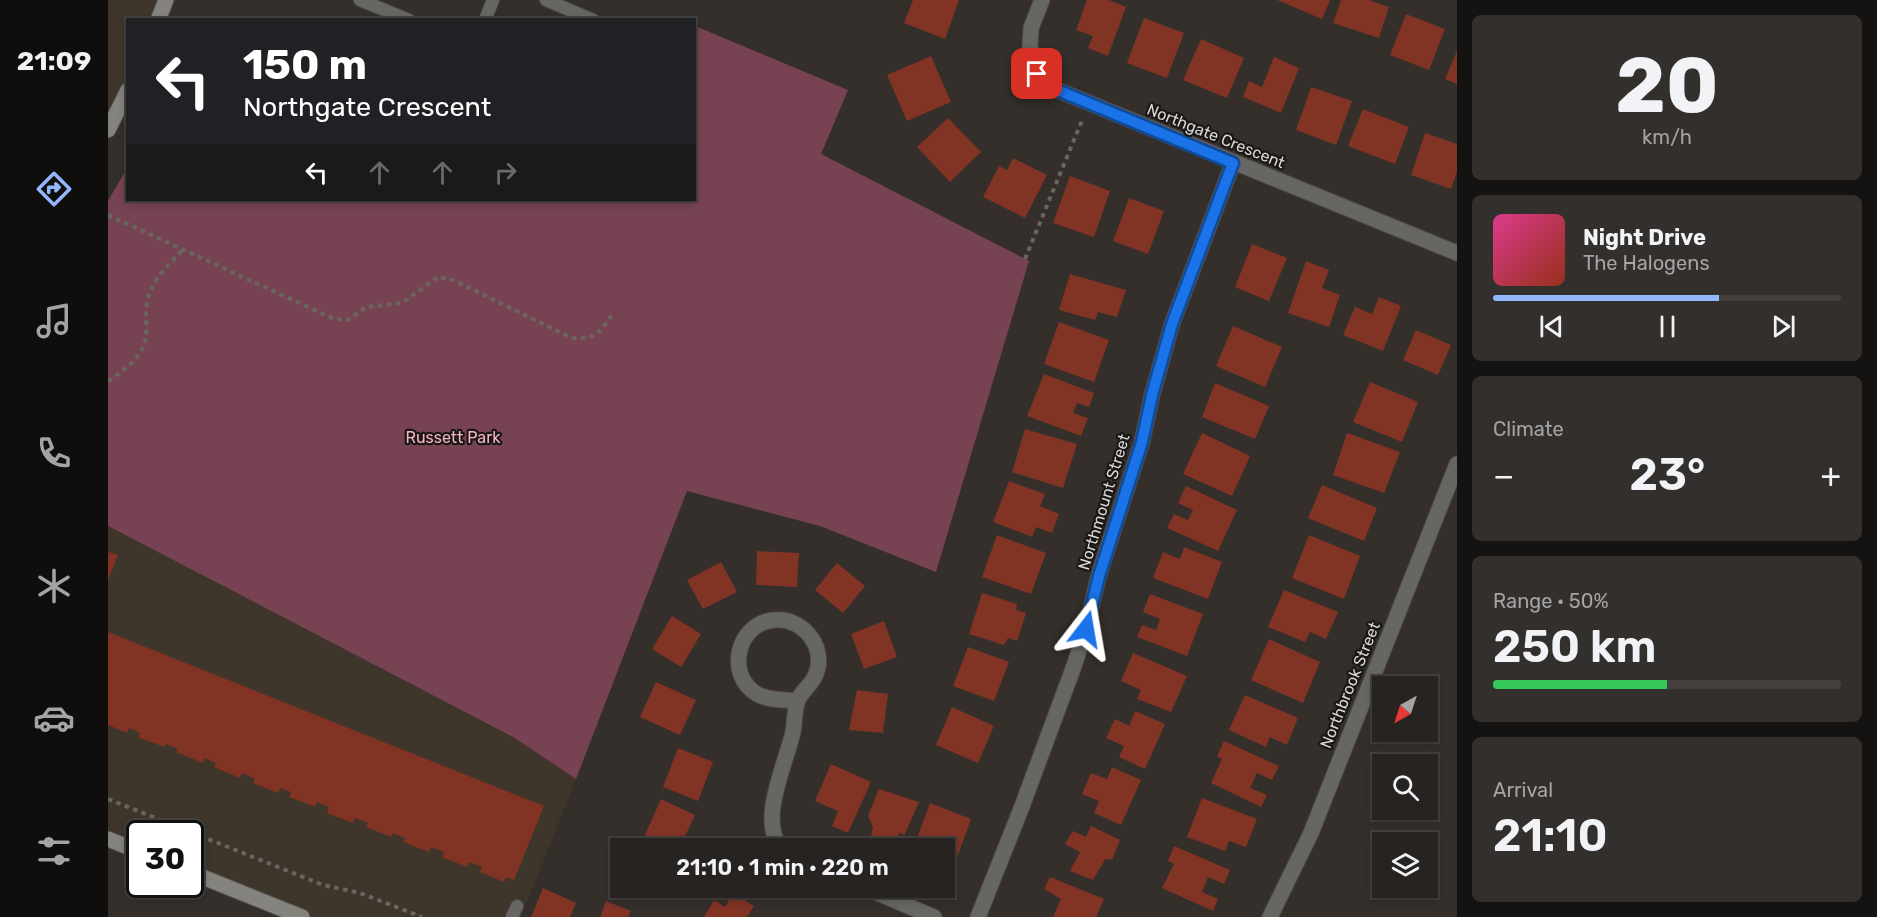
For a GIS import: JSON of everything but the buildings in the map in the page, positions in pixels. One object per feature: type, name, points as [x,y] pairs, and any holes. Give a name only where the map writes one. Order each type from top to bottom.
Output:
[{"type":"main road","points":[[159,18],[166,0]]},
{"type":"main road","points":[[108,130],[113,108],[126,92]]},
{"type":"main road","points":[[108,839],[126,846]]},
{"type":"main road","points":[[204,878],[302,917]]},
{"type":"street","name":"Northgate Crescent","points":[[1042,0],[1031,28],[1030,46],[1037,74],[1050,87],[1457,253]]},
{"type":"street","name":"Northmount Street","points":[[978,917],[1074,666],[1099,576],[1142,442],[1152,395],[1172,324],[1233,163]]},
{"type":"street","name":"Northbrook Street","points":[[1270,917],[1311,833],[1457,464]]},
{"type":"street","points":[[774,838],[771,818],[783,763],[793,732],[797,701],[814,678],[818,666],[818,654],[814,641],[801,627],[784,620],[772,620],[759,624],[748,633],[741,645],[738,658],[740,672],[746,684],[757,694],[769,699],[797,701]]},
{"type":"street","points":[[889,898],[934,917]]},
{"type":"lane","points":[[360,0],[404,18]]},
{"type":"lane","points":[[486,18],[493,0]]},
{"type":"lane","points":[[546,0],[588,18]]},
{"type":"path","points":[[1025,259],[1089,103]]},
{"type":"path","points":[[108,214],[334,319],[348,320],[366,307],[402,303],[438,277],[453,280],[572,338],[586,339],[598,334],[615,312]]},
{"type":"path","points":[[108,381],[137,357],[146,340],[147,302],[152,287],[162,271],[184,249]]},
{"type":"path","points":[[108,799],[323,885],[360,893],[422,917]]},
{"type":"shaded area","points":[[108,0],[166,0],[158,18],[126,18],[126,92],[108,130]]},
{"type":"shaded area","points":[[108,526],[513,737],[576,779],[521,917],[298,917],[204,883],[204,820],[126,820],[126,854],[108,848]]},
{"type":"green space","name":"Russett Park","points":[[696,26],[848,90],[821,154],[1029,261],[936,572],[820,526],[687,491],[576,779],[513,737],[108,526],[108,201],[126,170],[126,201],[696,201]]},
{"type":"route","points":[[1037,74],[1050,87],[1233,163],[1172,324],[1152,395],[1142,442],[1099,576],[1086,629]]}]
